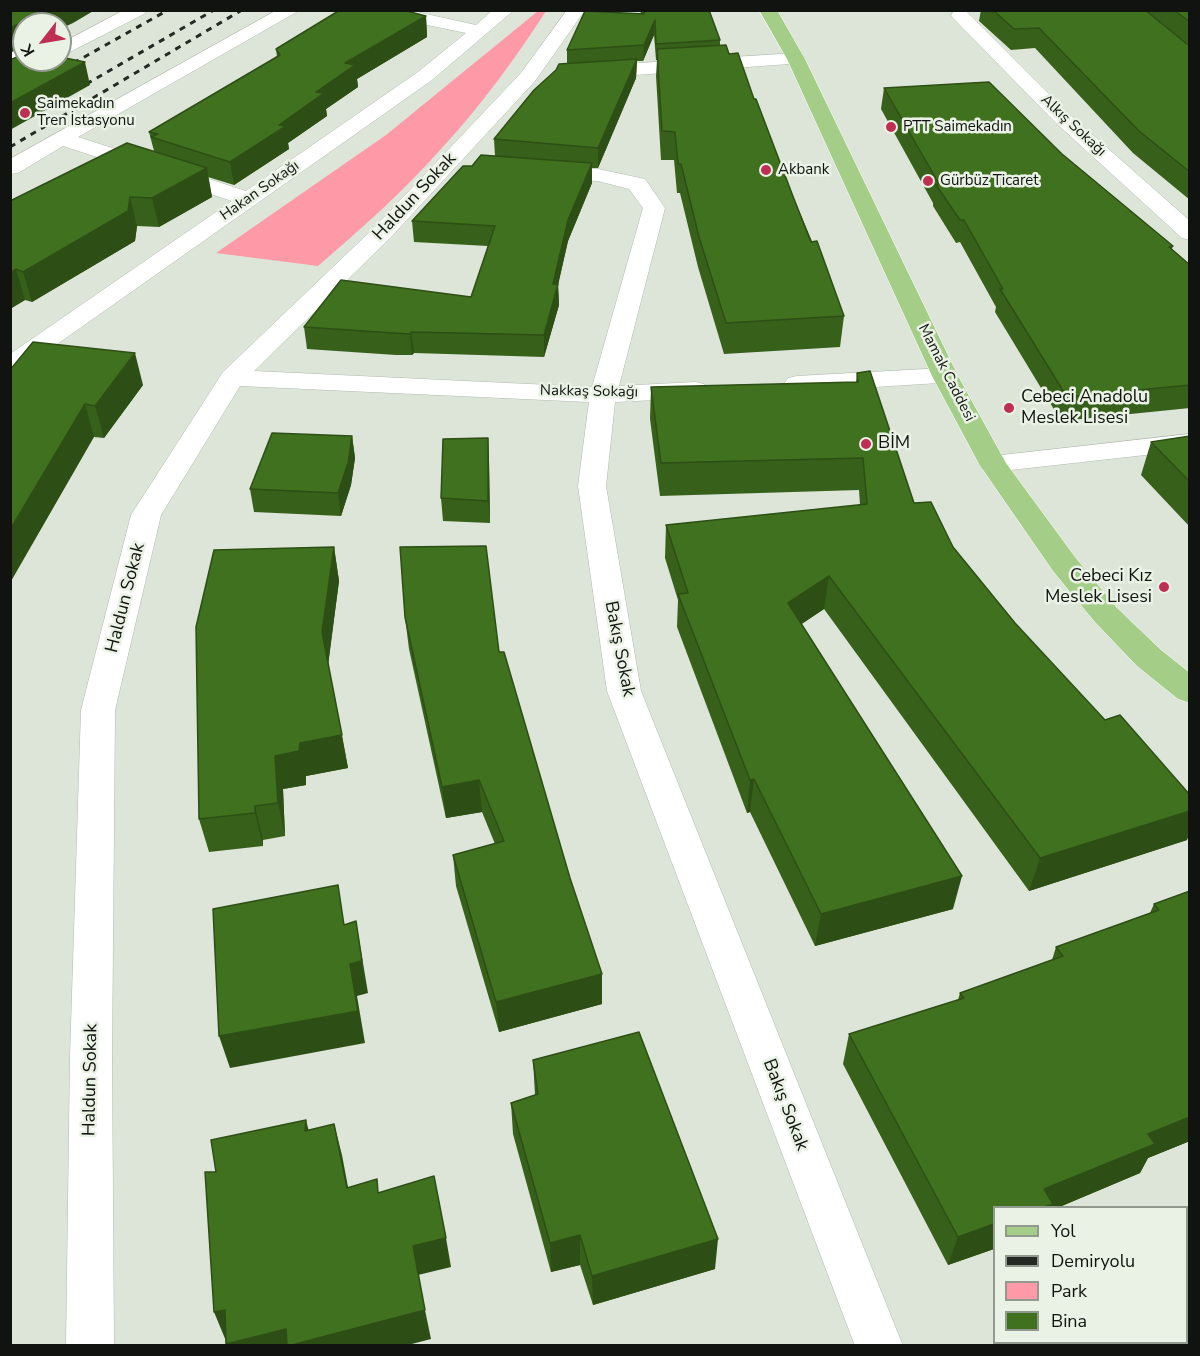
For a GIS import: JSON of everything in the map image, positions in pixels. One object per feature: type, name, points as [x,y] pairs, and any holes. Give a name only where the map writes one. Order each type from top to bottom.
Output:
[{"type":"main road","name":"Mamak Caddesi","points":[[768,10],[796,59],[945,376],[993,464],[1064,564],[1105,614],[1149,658],[1190,691]]},
{"type":"street","points":[[72,45],[138,10]]},
{"type":"street","points":[[10,168],[291,10]]},
{"type":"street","points":[[379,10],[481,31]]},
{"type":"street","name":"Hakan Sokağı","points":[[10,366],[425,76],[506,10]]},
{"type":"street","name":"Haldun Sokak","points":[[90,1346],[91,1057],[98,710],[146,515],[232,378],[383,232],[446,164],[539,76],[576,10]]},
{"type":"street","name":"Alkış Sokağı","points":[[970,14],[1062,118],[1188,230]]},
{"type":"street","points":[[574,74],[796,59]]},
{"type":"street","points":[[61,138],[248,200]]},
{"type":"street","points":[[446,164],[481,166]]},
{"type":"street","name":"Bakış Sokak","points":[[516,169],[597,176],[637,184],[654,208],[603,395],[592,486],[624,691],[879,1346]]},
{"type":"street","points":[[768,386],[945,376]]},
{"type":"street","name":"Nakkaş Sokağı","points":[[232,378],[603,395],[721,389]]},
{"type":"street","points":[[993,464],[1190,442]]},
{"type":"green space","points":[[538,11],[546,11],[470,116],[397,195],[318,266],[216,253],[386,135]]},
{"type":"building","points":[[10,10],[49,10],[12,12],[12,27],[10,28]]},
{"type":"building","points":[[340,10],[403,10],[426,16],[345,63],[355,65],[316,92],[324,93],[279,125],[286,126],[230,162],[151,137],[158,134],[149,132],[280,55],[276,49]]},
{"type":"building","points":[[644,10],[709,10],[720,40],[656,44],[655,20],[644,45],[567,50],[585,11],[644,14]]},
{"type":"building","points":[[993,10],[1145,10],[1187,44],[1190,44],[1190,172],[1139,131],[1039,28],[1014,29]]},
{"type":"building","points":[[1174,10],[1190,10],[1190,22]]},
{"type":"building","points":[[726,45],[729,54],[738,53],[811,242],[817,241],[844,316],[726,323],[699,237],[681,164],[678,164],[675,132],[662,131],[657,49]]},
{"type":"building","points":[[12,59],[12,72],[67,72],[10,103],[10,60]]},
{"type":"building","points":[[72,59],[85,62],[72,69]]},
{"type":"building","points":[[637,59],[598,148],[494,139],[534,90],[556,70],[559,64]]},
{"type":"building","points":[[989,82],[1062,154],[1173,246],[1169,247],[1190,265],[1190,385],[1067,397],[1000,289],[1003,289],[964,220],[960,220],[936,185],[939,184],[884,88]]},
{"type":"building","points":[[127,143],[207,168],[152,198],[130,197],[128,211],[23,272],[16,269],[10,273],[10,201]]},
{"type":"building","points":[[481,155],[592,163],[568,220],[553,284],[558,284],[544,335],[411,332],[410,334],[304,327],[341,280],[471,297],[495,226],[412,221],[463,166],[472,166]]},
{"type":"building","points":[[33,342],[135,353],[95,406],[85,404],[10,530],[10,370]]},
{"type":"building","points":[[870,371],[914,503],[931,502],[953,547],[1015,623],[1105,720],[1120,715],[1190,795],[1190,811],[1040,858],[829,576],[788,603],[962,876],[821,914],[754,779],[750,780],[678,594],[688,593],[666,525],[867,504],[863,458],[661,463],[651,387],[858,382],[857,373]]},
{"type":"building","points":[[272,433],[352,436],[348,463],[338,493],[250,489]]},
{"type":"building","points":[[1190,436],[1190,482],[1151,442]]},
{"type":"building","points":[[488,438],[488,501],[441,498],[443,439]]},
{"type":"building","points":[[486,546],[499,652],[504,652],[570,878],[602,974],[496,1002],[453,855],[504,841],[479,780],[442,787],[405,617],[400,547]]},
{"type":"building","points":[[334,547],[322,632],[342,735],[300,743],[299,751],[275,756],[278,803],[255,806],[255,813],[199,819],[196,627],[214,550]]},
{"type":"building","points":[[338,885],[344,925],[356,921],[362,961],[350,964],[358,1011],[219,1036],[213,909]]},
{"type":"building","points":[[1190,891],[1190,1117],[1148,1134],[1155,1144],[1044,1189],[1053,1204],[1048,1206],[993,1206],[993,1224],[958,1237],[849,1034],[964,998],[960,993],[1063,956],[1056,947],[1159,910],[1154,904]]},
{"type":"building","points":[[639,1032],[718,1239],[592,1276],[580,1235],[550,1243],[511,1103],[538,1094],[533,1060]]},
{"type":"building","points":[[306,1120],[305,1131],[334,1124],[347,1188],[377,1179],[378,1193],[434,1176],[446,1238],[413,1246],[425,1310],[288,1346],[286,1329],[226,1344],[225,1310],[214,1312],[205,1172],[216,1172],[211,1140]]},
{"type":"railway","points":[[72,64],[168,10]]},
{"type":"railway","points":[[76,90],[214,10]]},
{"type":"railway","points":[[10,147],[242,10]]},
{"type":"place","name":"Saimekadın Tren İstasyonu","points":[[25,113]]},
{"type":"place","name":"PTT Saimekadın","points":[[891,127]]},
{"type":"place","name":"Akbank","points":[[766,170]]},
{"type":"place","name":"Gürbüz Ticaret","points":[[928,181]]},
{"type":"place","name":"Cebeci Anadolu Meslek Lisesi","points":[[1009,408]]},
{"type":"place","name":"BİM","points":[[866,444]]},
{"type":"place","name":"Cebeci Kız Meslek Lisesi","points":[[1164,587]]}]
